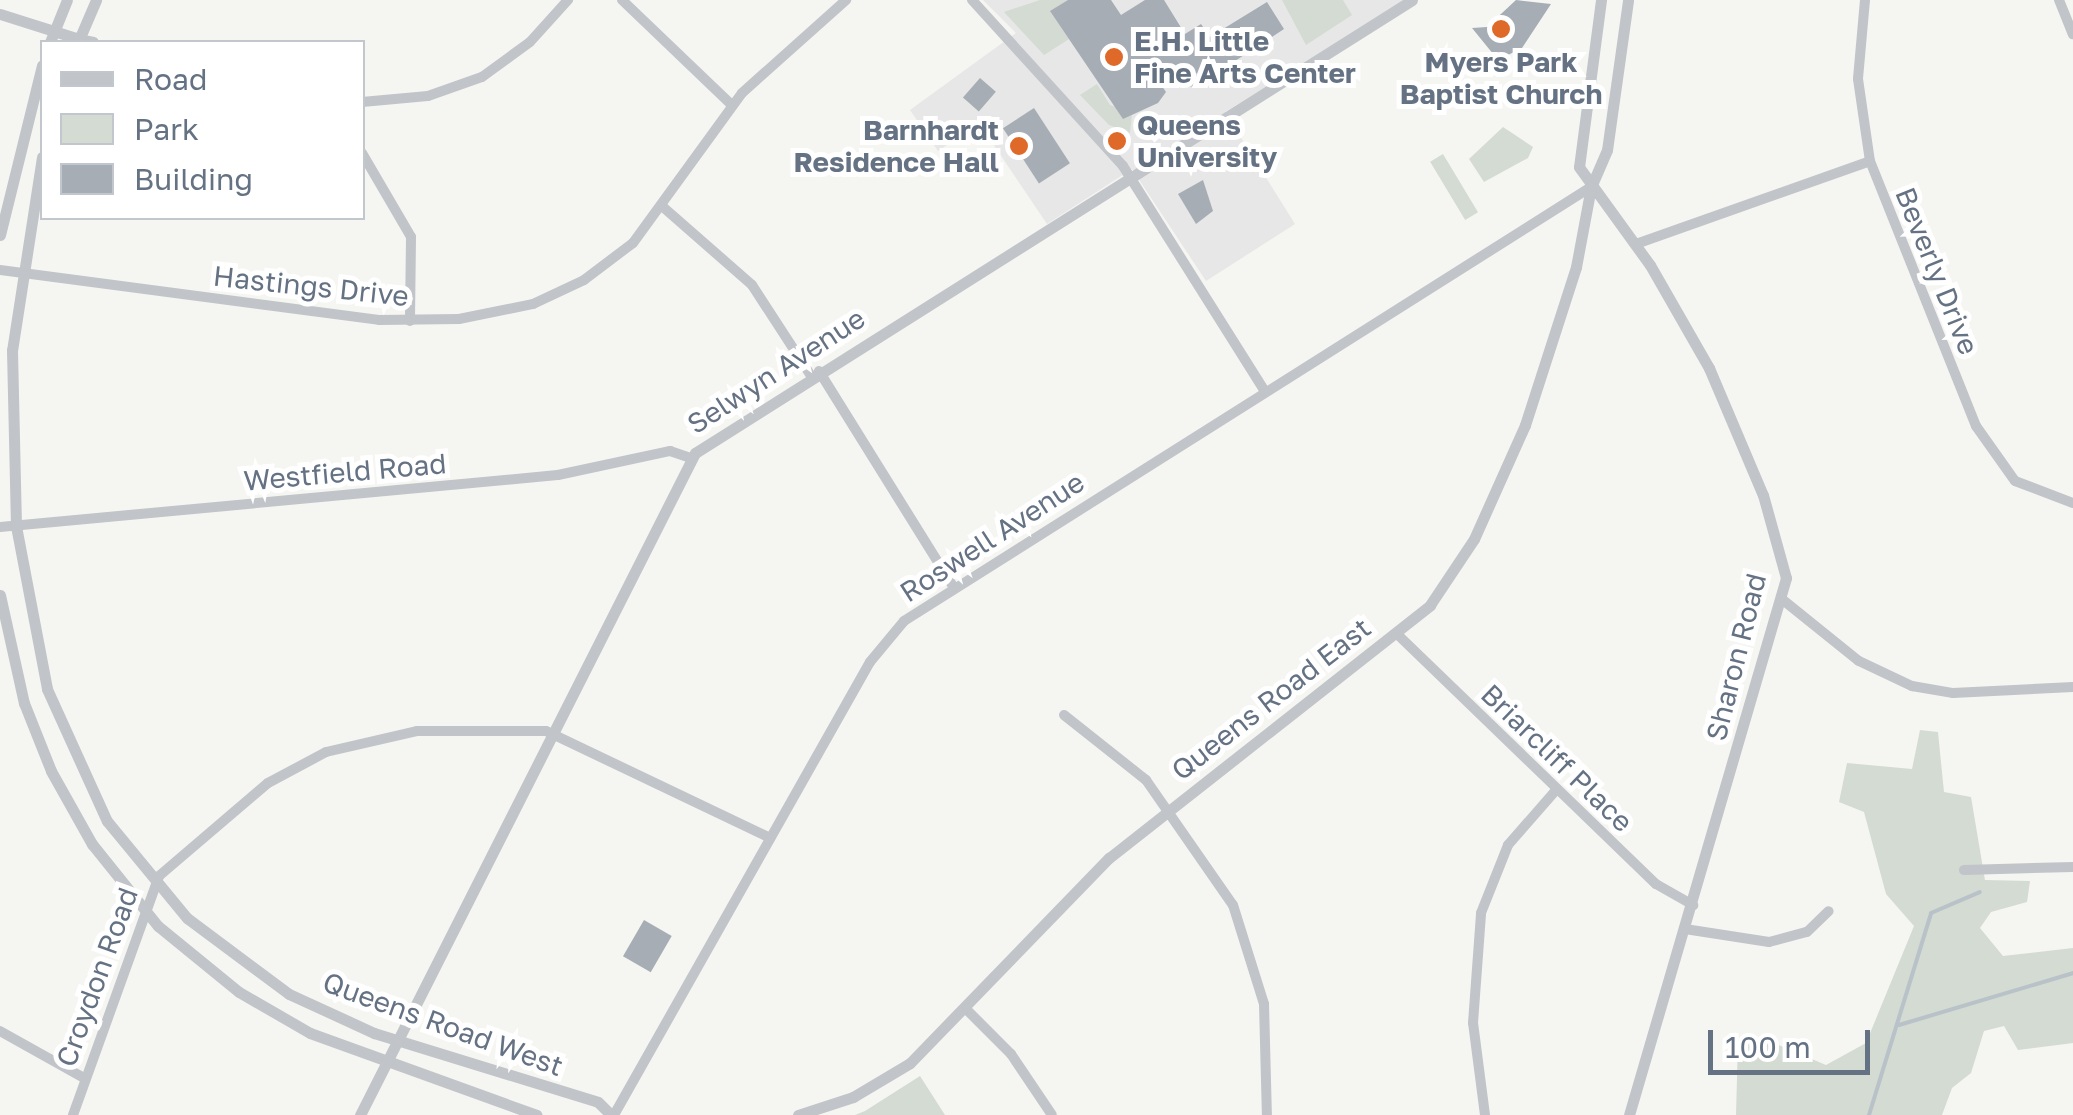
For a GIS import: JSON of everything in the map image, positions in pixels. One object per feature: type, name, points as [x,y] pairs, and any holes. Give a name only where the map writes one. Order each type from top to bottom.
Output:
[{"type":"street","points":[[0,14],[52,38],[67,0]]},
{"type":"street","points":[[78,40],[96,0]]},
{"type":"street","points":[[365,101],[474,81],[523,49],[568,0]]},
{"type":"street","points":[[622,0],[732,105]]},
{"type":"street","name":"Hastings Drive","points":[[0,270],[410,321],[482,316],[554,296],[614,259],[663,208],[732,105],[846,0]]},
{"type":"street","points":[[972,0],[1130,176],[1264,390]]},
{"type":"street","name":"Selwyn Avenue","points":[[360,1115],[690,458],[815,373],[1412,0]]},
{"type":"street","points":[[1590,187],[1579,157],[1601,0]]},
{"type":"street","points":[[1590,187],[1607,150],[1628,0]]},
{"type":"street","name":"Beverly Drive","points":[[1865,0],[1858,79],[1870,161],[1988,452],[2022,486],[2073,503]]},
{"type":"street","points":[[2059,0],[2073,34]]},
{"type":"street","points":[[0,234],[40,73]]},
{"type":"street","points":[[365,159],[411,237],[410,321]]},
{"type":"street","points":[[1636,244],[1870,161]]},
{"type":"street","name":"Queens Road West","points":[[40,167],[20,272],[11,381],[16,526],[56,717],[107,820],[155,884],[250,969],[318,1008],[398,1040],[598,1102],[612,1115]]},
{"type":"street","name":"Sharon Road","points":[[1590,187],[1636,244],[1741,439],[1782,552],[1783,600],[1630,1115]]},
{"type":"street","name":"Roswell Avenue","points":[[612,1115],[875,654],[952,586],[1590,187]]},
{"type":"street","name":"Queens Road East","points":[[798,1115],[889,1078],[965,1008],[1054,910],[1170,810],[1397,634],[1452,576],[1510,460],[1576,267],[1590,187]]},
{"type":"street","points":[[663,208],[752,285],[815,373],[952,586]]},
{"type":"street","name":"Westfield Road","points":[[0,528],[558,475],[670,452],[690,458]]},
{"type":"street","name":"Queens Road West","points":[[0,595],[24,703],[50,771],[144,912],[262,1006],[386,1064],[537,1115]]},
{"type":"street","points":[[1783,600],[1869,668],[1912,686],[1953,692],[2073,688]]},
{"type":"street","name":"Briarcliff Place","points":[[1397,634],[1664,891],[1693,905]]},
{"type":"street","points":[[1064,715],[1119,753],[1170,810],[1219,878],[1254,957],[1268,1034],[1267,1115]]},
{"type":"street","name":"Croydon Road","points":[[73,1115],[155,884],[268,783],[332,749],[418,730],[552,733],[770,838]]},
{"type":"street","points":[[1484,1115],[1472,1003],[1482,906],[1508,845],[1557,790]]},
{"type":"street","points":[[1964,870],[2073,867]]},
{"type":"street","points":[[1685,929],[1778,941],[1807,932],[1829,912]]},
{"type":"street","points":[[965,1008],[1012,1054],[1052,1115]]},
{"type":"street","points":[[0,1031],[84,1078]]},
{"type":"shaded area","name":"Queens University","points":[[983,0],[1405,0],[1225,112],[1295,224],[1206,281],[1132,169],[1047,224],[979,123],[938,151],[910,110],[1016,33]]},
{"type":"green space","points":[[1040,0],[1068,0],[1051,11],[1069,39],[1044,55],[1004,12]]},
{"type":"green space","points":[[1282,0],[1343,0],[1352,15],[1306,45]]},
{"type":"green space","points":[[1097,84],[1110,105],[1132,113],[1130,133],[1109,125],[1080,95]]},
{"type":"green space","points":[[1503,127],[1533,147],[1528,158],[1484,182],[1469,159]]},
{"type":"green space","points":[[1443,154],[1478,212],[1465,220],[1430,162]]},
{"type":"green space","points":[[1920,730],[1938,732],[1944,792],[1971,797],[1985,880],[2030,881],[2027,902],[1991,912],[1980,928],[2003,956],[2073,948],[2073,1043],[2018,1050],[2004,1026],[1984,1031],[1971,1073],[1952,1088],[1942,1115],[1736,1115],[1738,1040],[1762,1038],[1826,1065],[1866,1043],[1914,926],[1886,894],[1864,812],[1839,802],[1847,763],[1912,769]]},
{"type":"green space","points":[[920,1076],[945,1115],[855,1115],[865,1111]]},
{"type":"building","points":[[1068,0],[1111,0],[1121,15],[1145,0],[1164,0],[1185,34],[1201,24],[1210,37],[1267,2],[1284,29],[1197,86],[1185,87],[1170,66],[1155,76],[1166,92],[1158,103],[1123,119],[1050,11]]},
{"type":"building","name":"Myers Park Baptist Church","points":[[1516,0],[1551,4],[1522,48],[1498,60],[1472,28],[1487,27]]},
{"type":"building","points":[[980,78],[996,92],[979,111],[963,98]]},
{"type":"building","name":"Barnhardt Residence Hall","points":[[1034,108],[1070,163],[1039,184],[1003,128]]},
{"type":"building","points":[[1203,180],[1213,211],[1196,224],[1178,194]]},
{"type":"building","points":[[644,920],[672,936],[651,972],[623,956]]},
{"type":"waterway","points":[[1869,1115],[1931,913],[1980,892]]},
{"type":"waterway","points":[[1899,1025],[2073,973]]},
{"type":"place","name":"Myers Park Baptist Church","points":[[1501,29]]},
{"type":"place","name":"E.H. Little Fine Arts Center","points":[[1114,57]]},
{"type":"place","name":"Queens University","points":[[1117,141]]},
{"type":"place","name":"Barnhardt Residence Hall","points":[[1019,146]]}]
